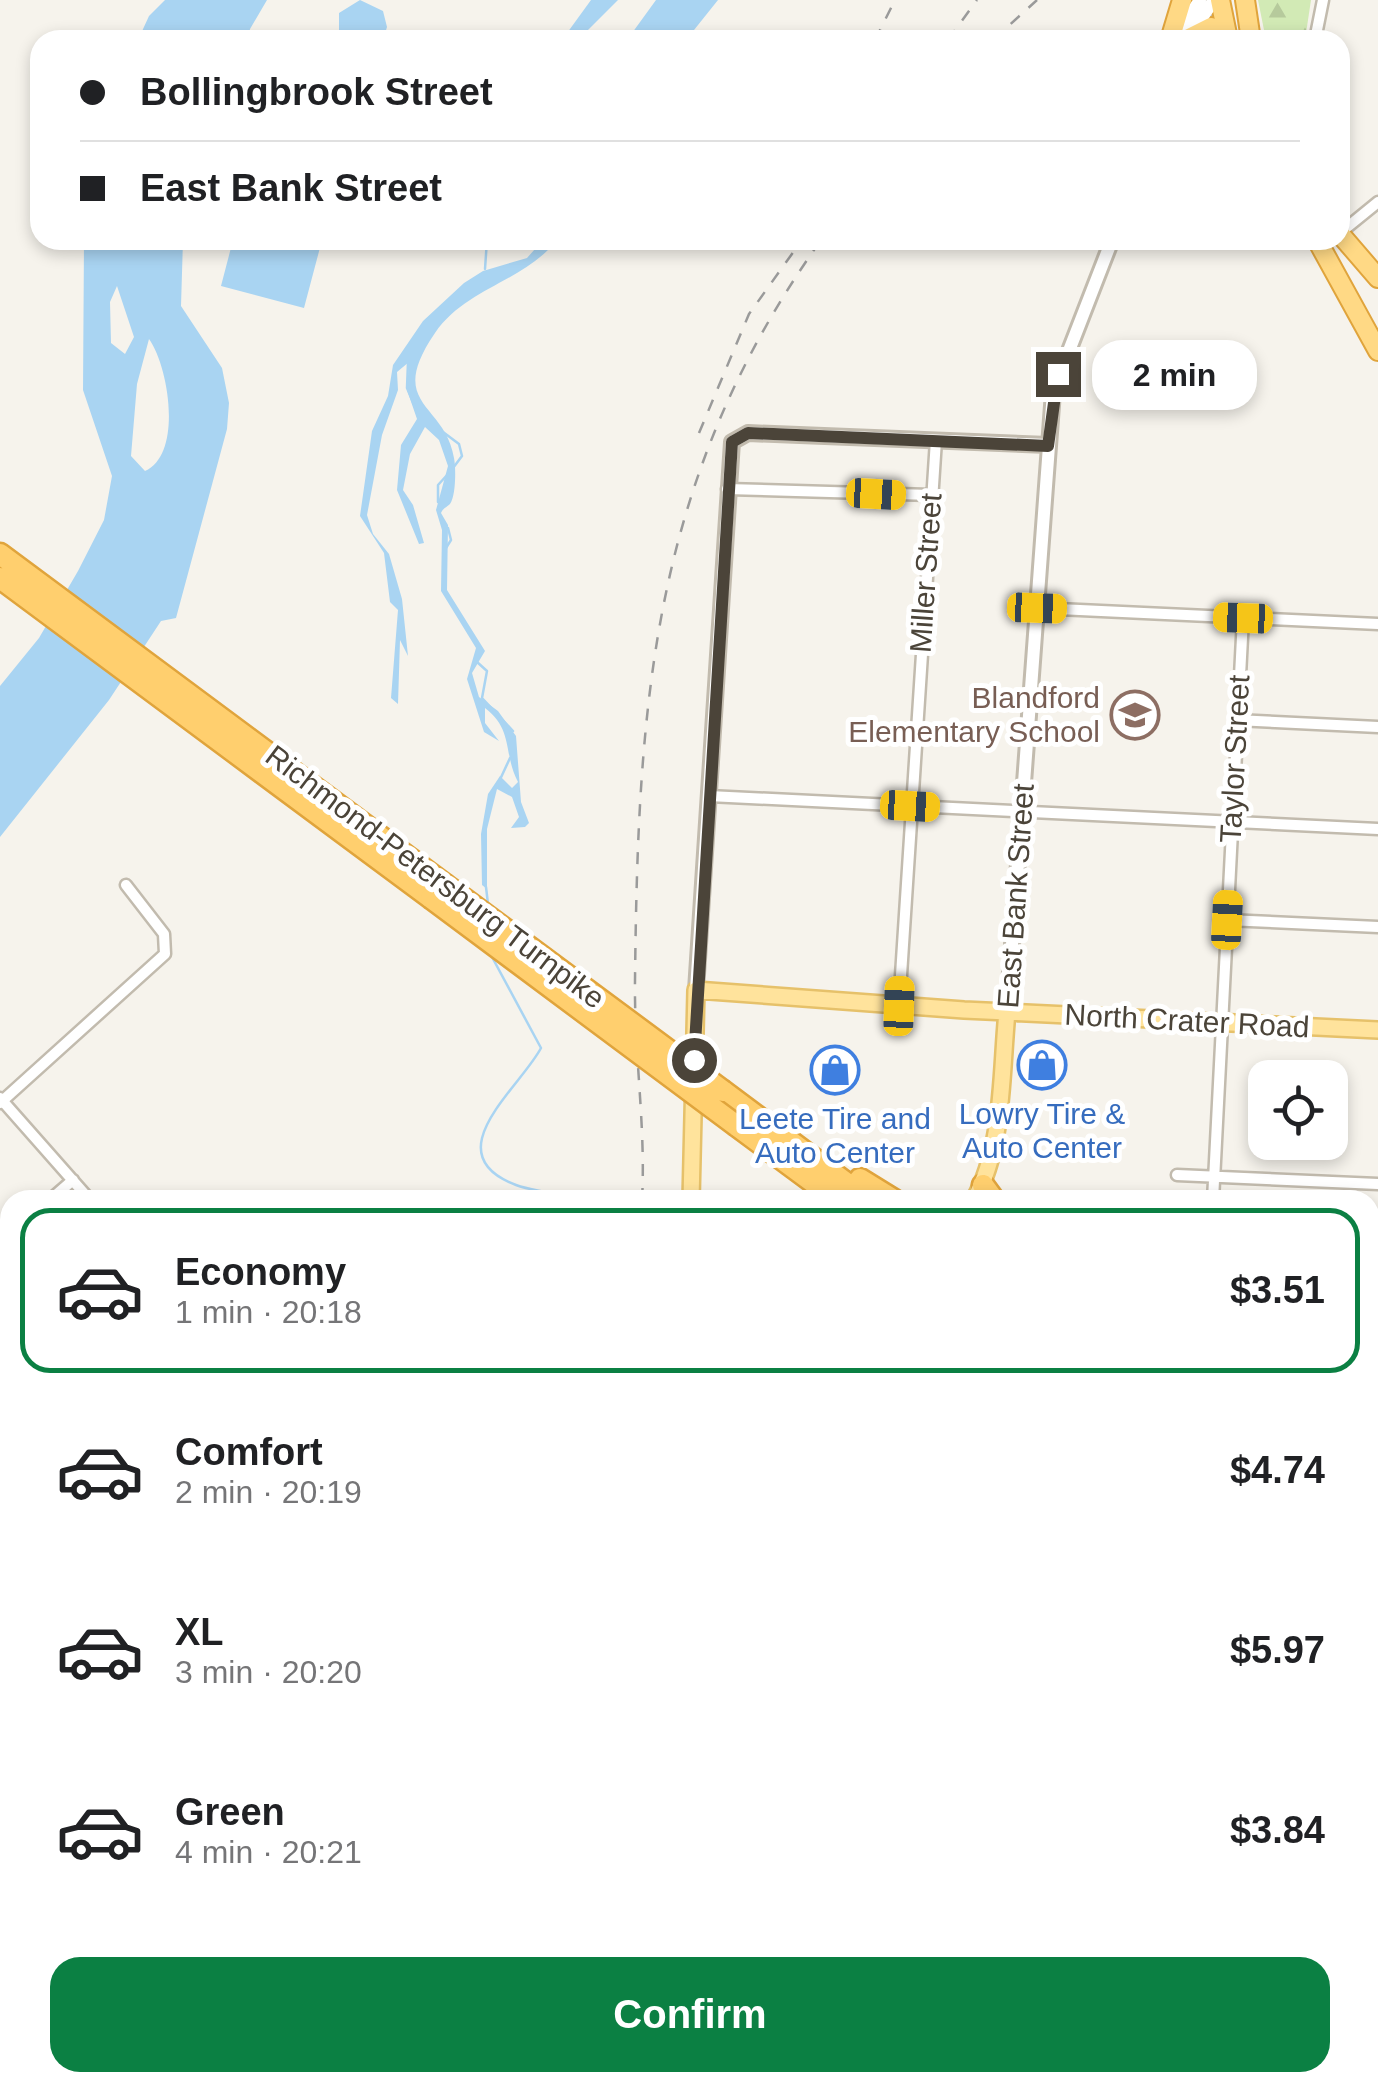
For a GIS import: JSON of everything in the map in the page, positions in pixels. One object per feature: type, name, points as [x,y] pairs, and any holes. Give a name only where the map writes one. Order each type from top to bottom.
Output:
[{"type":"highway","points":[[1174,30],[1182,0]]},
{"type":"highway","points":[[1217,0],[1225,30]]},
{"type":"highway","points":[[1245,0],[1250,30]]},
{"type":"highway","points":[[1350,245],[1378,278]]},
{"type":"highway","points":[[1326,250],[1378,351]]},
{"type":"highway","name":"Richmond-Petersburg Turnpike","points":[[0,554],[189,694],[437,891],[742,1118],[854,1190]]},
{"type":"highway","name":"Richmond-Petersburg Turnpike","points":[[0,578],[723,1091],[742,1118],[786,1162],[824,1190]]},
{"type":"highway","points":[[742,1118],[875,1190]]},
{"type":"highway","points":[[786,1162],[816,1190]]},
{"type":"main road","name":"North Crater Road","points":[[696,990],[899,1006],[1378,1030]]},
{"type":"main road","points":[[691,1190],[696,990]]},
{"type":"main road","name":"East Bank Street","points":[[985,1190],[1007,1012]]},
{"type":"street","points":[[1179,30],[1200,0]]},
{"type":"street","points":[[1194,30],[1217,0]]},
{"type":"street","points":[[1317,30],[1322,0]]},
{"type":"street","points":[[1350,225],[1378,202]]},
{"type":"street","name":"East Bank Street","points":[[1007,1012],[1048,446],[1058,374],[1108,250]]},
{"type":"street","points":[[696,990],[732,442],[742,434],[756,433],[1048,446]]},
{"type":"street","name":"Miller Street","points":[[899,1006],[936,440]]},
{"type":"street","points":[[727,488],[931,495]]},
{"type":"street","points":[[1037,608],[1378,624]]},
{"type":"street","name":"Taylor Street","points":[[1214,1190],[1243,618]]},
{"type":"street","points":[[1236,720],[1378,727]]},
{"type":"street","points":[[709,796],[1378,830]]},
{"type":"street","points":[[81,1190],[1,1101],[164,954],[168,944],[126,885]]},
{"type":"street","points":[[1227,920],[1378,927]]},
{"type":"street","points":[[1178,1175],[1378,1184]]},
{"type":"street","points":[[61,1190],[72,1180]]},
{"type":"green space","points":[[1258,0],[1311,0],[1306,30],[1264,30]]},
{"type":"water","points":[[165,0],[267,0],[250,30],[143,30],[149,16]]},
{"type":"water","points":[[360,0],[383,11],[386,30],[339,30],[339,13]]},
{"type":"water","points":[[591,0],[618,0],[588,30],[569,30]]},
{"type":"water","points":[[656,0],[718,0],[694,30],[634,30]]},
{"type":"water","points":[[84,250],[183,250],[181,306],[222,368],[229,403],[227,429],[176,618],[161,621],[109,700],[0,837],[0,686],[39,638],[78,571],[104,520],[112,476],[83,390]],"holes":[[[117,286],[134,337],[125,354],[111,343],[110,302]],[[149,339],[167,389],[168,429],[157,462],[145,471],[131,456],[137,384]]]},
{"type":"water","points":[[230,250],[319,250],[304,308],[221,286]]},
{"type":"water","points":[[534,250],[548,250],[448,318],[421,357],[416,375],[422,402],[449,440],[455,462],[453,495],[441,513],[448,525],[447,590],[485,651],[472,673],[479,697],[498,711],[516,736],[521,802],[529,823],[511,828],[519,817],[512,797],[497,789],[487,829],[487,889],[482,885],[481,834],[488,794],[500,776],[512,788],[518,782],[500,725],[485,708],[485,723],[499,741],[484,732],[467,679],[476,648],[441,591],[442,530],[436,510],[448,466],[439,440],[425,427],[410,454],[403,490],[413,505],[424,543],[419,544],[397,490],[401,445],[417,419],[407,390],[409,362],[397,372],[398,390],[382,435],[367,515],[373,534],[389,554],[402,599],[408,656],[400,640],[398,704],[391,698],[398,610],[390,602],[384,553],[360,516],[372,431],[388,396],[393,365],[423,321],[464,283],[483,271],[527,258]]},
{"type":"waterway","points":[[485,269],[486,250]]},
{"type":"waterway","points":[[408,362],[407,388],[415,407]]},
{"type":"waterway","points":[[443,432],[459,444],[462,456],[453,468]]},
{"type":"waterway","points":[[438,502],[438,485],[448,474]]},
{"type":"waterway","points":[[446,548],[451,540],[448,528]]},
{"type":"waterway","points":[[477,662],[487,671],[482,698],[513,731]]},
{"type":"waterway","points":[[497,786],[510,758]]},
{"type":"waterway","points":[[486,887],[488,904]]},
{"type":"waterway","points":[[492,957],[541,1048],[490,1120],[482,1139],[482,1156],[492,1172],[516,1185],[538,1190]]},
{"type":"railway","points":[[880,30],[895,0]]},
{"type":"railway","points":[[955,30],[977,0]]},
{"type":"railway","points":[[1004,30],[1037,0]]},
{"type":"railway","points":[[699,433],[749,314],[795,250]]},
{"type":"railway","points":[[642,1190],[635,1008],[637,878],[651,686],[666,594],[689,505],[721,416],[765,328],[815,250]]},
{"type":"place","name":"Blandford Elementary School","points":[[1135,715]]},
{"type":"place","name":"Lowry Tire & Auto Center","points":[[1042,1065]]},
{"type":"place","name":"Leete Tire and Auto Center","points":[[835,1070]]},
{"type":"route","points":[[694,1060],[732,442],[748,433],[1048,446],[1058,374]]}]
